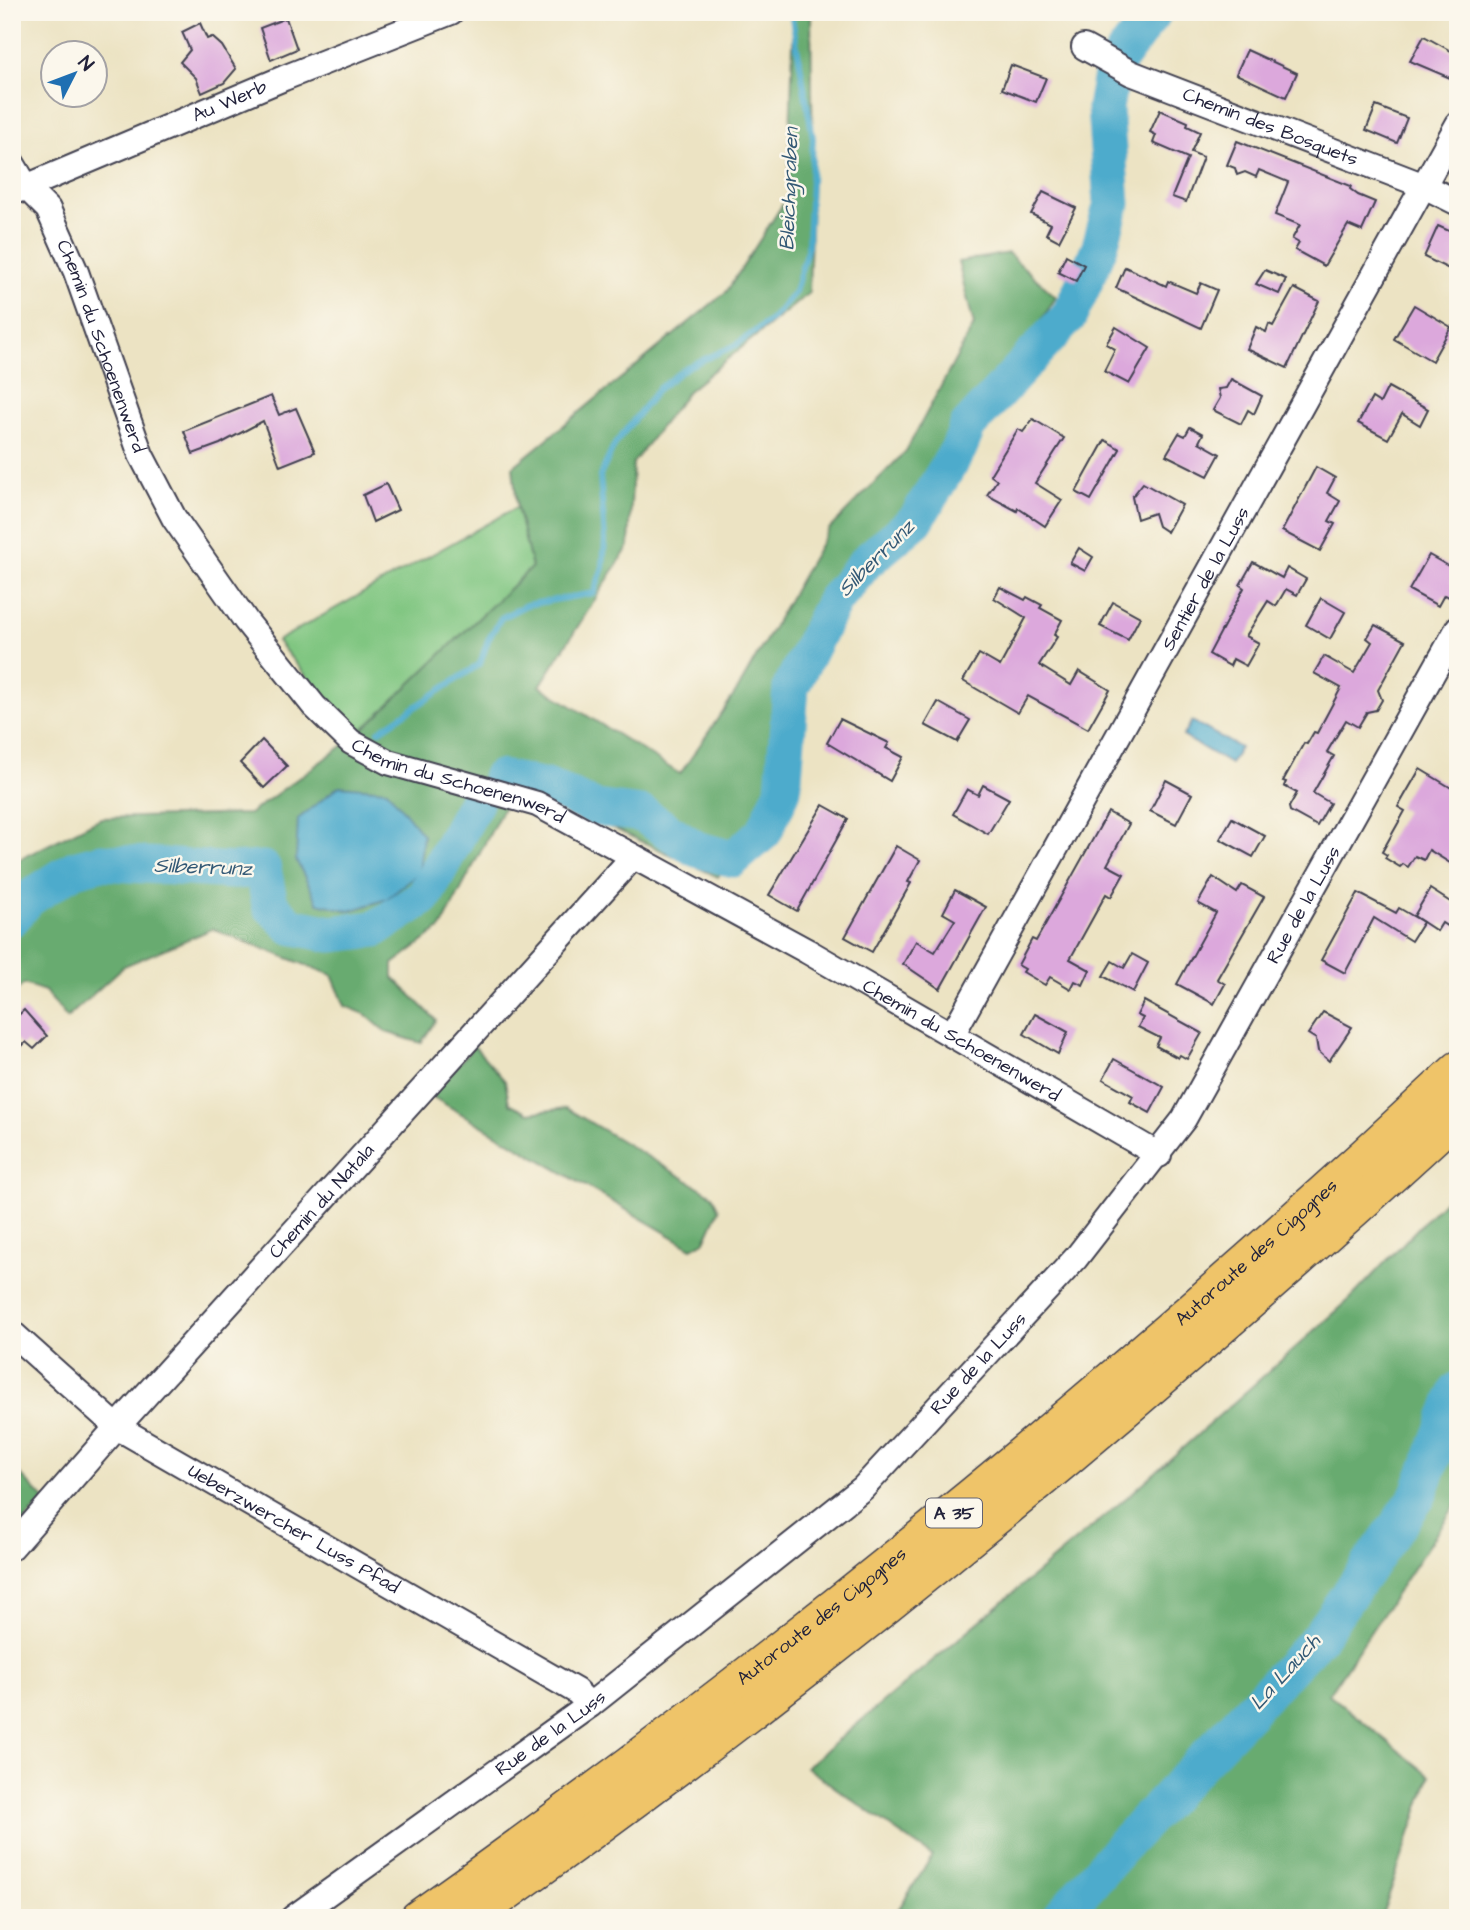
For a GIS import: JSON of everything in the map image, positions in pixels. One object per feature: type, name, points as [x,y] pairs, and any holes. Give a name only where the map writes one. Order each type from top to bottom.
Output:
[{"type":"highway","name":"Autoroute des Cigognes","points":[[418,1918],[731,1689],[897,1559],[1164,1336],[1325,1194],[1458,1069]]},
{"type":"highway","name":"Autoroute des Cigognes","points":[[471,1918],[751,1714],[909,1589],[1196,1351],[1458,1115]]},
{"type":"street","name":"Au Werb","points":[[20,190],[284,78],[451,12]]},
{"type":"street","name":"Chemin des Bosquets","points":[[1089,51],[1131,73],[1422,185],[1458,203]]},
{"type":"street","name":"Sentier de la Luss","points":[[952,1035],[1458,124]]},
{"type":"street","name":"Chemin du Schoenenwerd","points":[[12,163],[20,190],[48,209],[76,272],[141,455],[174,519],[246,621],[314,706],[351,742],[388,762],[537,804],[952,1035],[1158,1155]]},
{"type":"street","name":"Rue de la Luss","points":[[293,1918],[590,1705],[863,1488],[1076,1258],[1184,1119],[1458,628]]},
{"type":"street","name":"Chemin du Natala","points":[[12,1547],[117,1427],[633,857]]},
{"type":"street","name":"Ueberzwercher Luss Pfad","points":[[12,1333],[117,1427],[576,1691],[590,1705]]},
{"type":"green space","points":[[794,12],[811,12],[813,170],[809,293],[688,391],[633,463],[629,546],[540,686],[680,774],[738,689],[829,529],[906,451],[974,325],[958,262],[1008,253],[1056,297],[916,524],[794,650],[788,759],[718,877],[589,817],[511,793],[441,928],[393,964],[393,977],[436,1020],[421,1043],[386,1032],[365,1014],[345,1006],[332,975],[212,929],[124,966],[67,1018],[45,991],[24,984],[12,994],[12,863],[101,818],[249,814],[356,736],[532,567],[517,507],[513,467],[727,291],[788,196]]},
{"type":"green space","points":[[517,507],[532,567],[356,736],[277,641]]},
{"type":"green space","points":[[474,1046],[505,1081],[509,1103],[529,1113],[566,1108],[712,1195],[719,1210],[705,1241],[692,1248],[431,1096]]},
{"type":"green space","points":[[1458,1186],[1458,1501],[1329,1694],[1430,1776],[1381,1918],[893,1918],[932,1856],[806,1767],[1132,1493],[1350,1299]]},
{"type":"green space","points":[[12,1466],[45,1500],[12,1534]]},
{"type":"water","points":[[1192,721],[1240,748],[1230,764],[1183,736]]},
{"type":"water","points":[[339,786],[387,790],[423,835],[419,873],[387,899],[350,911],[318,903],[296,860],[298,819]]},
{"type":"building","points":[[286,18],[297,49],[271,60],[260,28]]},
{"type":"building","points":[[200,23],[207,39],[212,37],[222,46],[236,69],[224,83],[202,93],[196,78],[180,62],[190,50],[182,32]]},
{"type":"building","points":[[1424,36],[1458,55],[1458,64],[1450,78],[1410,61]]},
{"type":"building","points":[[1247,50],[1297,73],[1286,97],[1236,74]]},
{"type":"building","points":[[1011,65],[1046,78],[1036,102],[1002,89]]},
{"type":"building","points":[[1376,106],[1407,118],[1397,143],[1366,130]]},
{"type":"building","points":[[1160,110],[1188,122],[1187,126],[1200,132],[1191,152],[1203,157],[1186,202],[1172,197],[1188,158],[1153,143],[1156,135],[1150,132]]},
{"type":"building","points":[[1237,141],[1351,186],[1350,189],[1358,195],[1375,202],[1362,231],[1348,225],[1324,266],[1295,250],[1299,243],[1292,239],[1300,225],[1275,215],[1288,182],[1259,170],[1256,177],[1245,172],[1237,175],[1235,168],[1227,165]]},
{"type":"building","points":[[1043,192],[1076,208],[1059,241],[1046,234],[1051,224],[1031,214]]},
{"type":"building","points":[[1438,226],[1458,235],[1458,255],[1451,270],[1424,257]]},
{"type":"building","points":[[1066,255],[1084,265],[1076,281],[1058,272]]},
{"type":"building","points":[[1125,267],[1166,286],[1168,281],[1196,293],[1201,283],[1217,290],[1201,328],[1116,288]]},
{"type":"building","points":[[1265,270],[1286,279],[1279,294],[1256,284]]},
{"type":"building","points":[[1294,288],[1319,301],[1287,368],[1247,349],[1256,327],[1266,332],[1269,324],[1273,326]]},
{"type":"building","points":[[1414,305],[1451,327],[1432,361],[1394,339]]},
{"type":"building","points":[[1116,327],[1150,348],[1129,384],[1104,371],[1115,349],[1106,344]]},
{"type":"building","points":[[1231,379],[1262,396],[1254,414],[1248,410],[1241,424],[1213,410],[1220,398],[1218,389],[1226,388]]},
{"type":"building","points":[[1388,387],[1428,409],[1420,425],[1402,414],[1388,439],[1358,423],[1372,398],[1380,403]]},
{"type":"building","points":[[271,396],[279,415],[296,408],[315,452],[280,466],[263,421],[220,444],[193,454],[184,431]]},
{"type":"building","points":[[1033,419],[1064,438],[1035,483],[1062,500],[1045,526],[1018,508],[1017,511],[987,495],[997,480],[990,475],[1018,429],[1023,432]]},
{"type":"building","points":[[1190,427],[1203,434],[1199,442],[1220,454],[1208,476],[1166,455],[1179,433],[1185,436]]},
{"type":"building","points":[[1105,440],[1120,449],[1091,500],[1076,492]]},
{"type":"building","points":[[1316,467],[1335,478],[1327,493],[1340,501],[1329,521],[1335,524],[1320,551],[1282,531]]},
{"type":"building","points":[[1143,483],[1182,505],[1167,532],[1158,526],[1154,513],[1137,519],[1132,497]]},
{"type":"building","points":[[386,484],[398,510],[373,522],[363,495]]},
{"type":"building","points":[[1079,548],[1093,557],[1085,571],[1070,563]]},
{"type":"building","points":[[1429,555],[1457,571],[1451,582],[1458,587],[1458,600],[1444,595],[1438,606],[1409,590]]},
{"type":"building","points":[[1253,562],[1282,578],[1287,568],[1306,579],[1297,595],[1286,589],[1276,606],[1268,601],[1246,636],[1259,643],[1246,666],[1233,659],[1230,666],[1209,654],[1244,588],[1240,585]]},
{"type":"building","points":[[1000,587],[1025,600],[1027,597],[1062,620],[1054,635],[1057,637],[1039,665],[1071,685],[1079,671],[1110,690],[1088,729],[1028,696],[1018,713],[963,681],[979,654],[1000,666],[1026,618],[994,598]]},
{"type":"building","points":[[1321,598],[1345,612],[1330,639],[1306,625]]},
{"type":"building","points":[[1113,602],[1140,617],[1128,640],[1100,626]]},
{"type":"building","points":[[1375,625],[1405,641],[1378,690],[1382,700],[1376,710],[1367,712],[1358,727],[1346,720],[1327,752],[1334,756],[1313,793],[1330,803],[1317,826],[1290,811],[1289,807],[1297,793],[1284,786],[1286,782],[1283,781],[1304,743],[1307,744],[1314,732],[1317,733],[1341,688],[1314,673],[1324,656],[1354,673],[1372,642],[1367,638]]},
{"type":"building","points":[[938,702],[970,720],[957,742],[925,725]]},
{"type":"building","points":[[840,719],[889,743],[886,748],[903,757],[890,781],[827,743]]},
{"type":"building","points":[[262,740],[287,766],[264,788],[240,763]]},
{"type":"building","points":[[1420,769],[1458,792],[1458,868],[1429,850],[1424,860],[1415,856],[1408,867],[1403,864],[1400,867],[1385,858],[1387,855],[1382,852],[1405,811],[1398,807]]},
{"type":"building","points":[[1166,780],[1192,794],[1176,824],[1150,811]]},
{"type":"building","points":[[983,785],[1009,799],[988,834],[953,814],[967,789],[978,795]]},
{"type":"building","points":[[823,805],[848,819],[797,911],[769,895]]},
{"type":"building","points":[[1108,812],[1129,824],[1107,865],[1124,874],[1111,897],[1106,894],[1070,959],[1090,970],[1083,985],[1075,981],[1071,989],[1050,977],[1045,985],[1023,972],[1025,969],[1018,965],[1032,939],[1036,941]]},
{"type":"building","points":[[1232,818],[1265,836],[1253,857],[1220,839]]},
{"type":"building","points":[[896,846],[920,860],[908,882],[911,883],[872,952],[845,937]]},
{"type":"building","points":[[1213,877],[1237,893],[1242,885],[1264,897],[1217,979],[1225,984],[1214,1004],[1177,984],[1216,913],[1198,903]]},
{"type":"building","points":[[1430,889],[1458,907],[1458,921],[1453,930],[1442,923],[1437,931],[1414,916]]},
{"type":"building","points":[[955,890],[986,907],[940,989],[903,964],[916,941],[935,952],[955,920],[943,913]]},
{"type":"building","points":[[1358,893],[1396,913],[1399,908],[1423,922],[1411,941],[1374,918],[1345,973],[1321,960]]},
{"type":"building","points":[[1132,954],[1148,963],[1133,992],[1103,976],[1112,961],[1124,968]]},
{"type":"building","points":[[1144,1001],[1202,1033],[1187,1059],[1180,1055],[1178,1058],[1156,1046],[1160,1038],[1138,1027],[1143,1018],[1137,1015]]},
{"type":"building","points":[[24,1010],[47,1036],[34,1049],[26,1042],[22,1046],[12,1035],[12,1021]]},
{"type":"building","points":[[1323,1012],[1352,1027],[1329,1061],[1318,1051],[1316,1039],[1308,1034]]},
{"type":"building","points":[[1035,1014],[1068,1032],[1058,1054],[1024,1034]]},
{"type":"building","points":[[1114,1059],[1164,1087],[1150,1113],[1130,1102],[1133,1096],[1103,1079]]},
{"type":"waterway","name":"Bleichgraben","points":[[379,731],[480,664],[488,640],[501,618],[526,605],[594,593],[603,567],[605,540],[600,476],[615,444],[658,389],[687,367],[736,345],[772,319],[795,292],[808,246],[813,138],[791,12]]},
{"type":"waterway","name":"Silberrunz","points":[[500,778],[551,788],[595,808],[642,814],[696,849],[733,859],[764,832],[783,790],[791,687],[834,601],[866,562],[916,520],[959,448],[968,426],[1069,316],[1100,246],[1112,203],[1105,108],[1112,69],[1154,12]]},
{"type":"waterway","name":"Silberrunz","points":[[12,918],[28,899],[74,869],[101,862],[233,871],[263,869],[270,905],[291,926],[331,934],[375,929],[424,897],[475,803]]},
{"type":"waterway","name":"La Lauch","points":[[1059,1918],[1122,1846],[1318,1638],[1418,1496],[1458,1390]]}]
